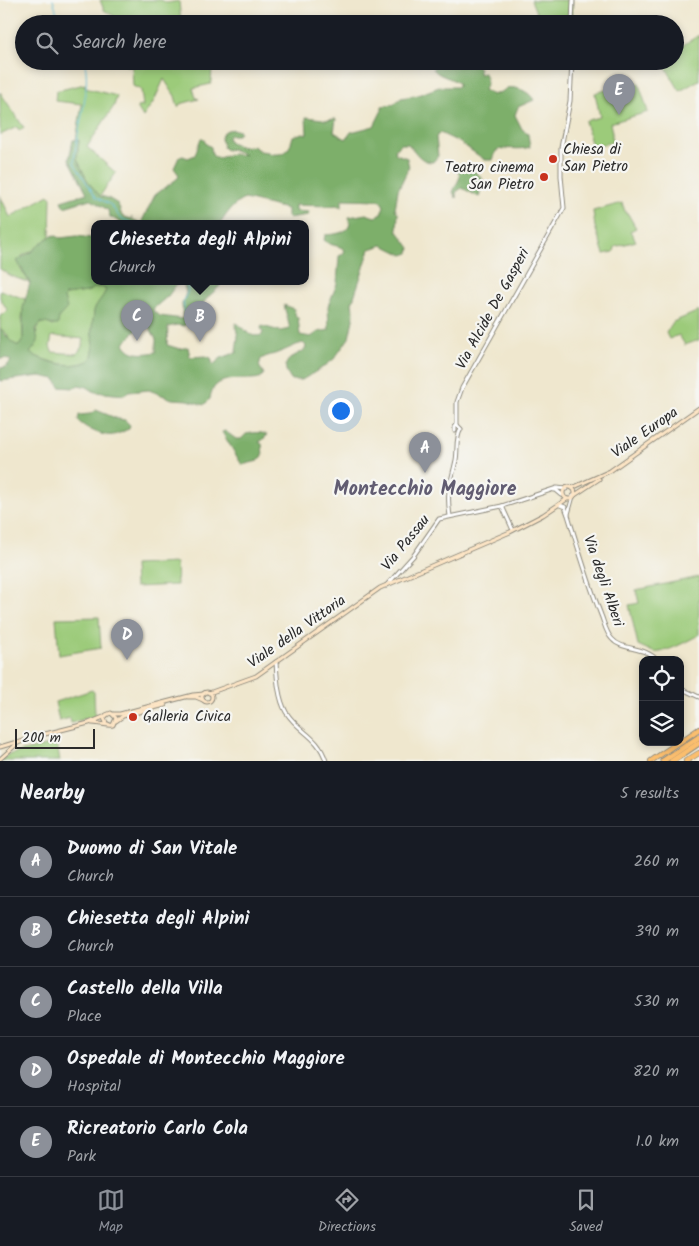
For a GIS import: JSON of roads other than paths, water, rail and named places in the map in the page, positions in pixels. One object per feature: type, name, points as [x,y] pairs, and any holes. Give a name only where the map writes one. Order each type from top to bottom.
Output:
[{"type":"highway","points":[[684,739],[699,729]]},
{"type":"highway","points":[[663,761],[699,738]]},
{"type":"highway","points":[[672,761],[699,744]]},
{"type":"highway","points":[[650,761],[674,746]]},
{"type":"highway","points":[[686,761],[699,753]]},
{"type":"main road","name":"Viale Europa","points":[[495,538],[528,523],[574,496],[699,408]]},
{"type":"main road","name":"Viale Europa","points":[[566,489],[603,475]]},
{"type":"main road","points":[[572,488],[574,496]]},
{"type":"main road","points":[[559,505],[566,489]]},
{"type":"main road","points":[[562,496],[567,499]]},
{"type":"main road","name":"Viale Europa","points":[[385,586],[528,523]]},
{"type":"main road","name":"Viale della Vittoria","points":[[169,702],[210,693],[250,678],[385,586]]},
{"type":"main road","points":[[185,698],[196,697],[208,702],[217,690]]},
{"type":"main road","points":[[210,693],[212,697]]},
{"type":"main road","points":[[203,700],[204,694]]},
{"type":"main road","points":[[0,747],[89,723],[110,713],[121,714],[169,702]]},
{"type":"main road","points":[[89,723],[113,725],[123,716],[169,702]]},
{"type":"main road","points":[[113,714],[116,721]]},
{"type":"main road","points":[[106,716],[104,721],[110,725]]},
{"type":"main road","points":[[1,758],[18,743],[30,738]]},
{"type":"street","points":[[572,15],[573,0]]},
{"type":"street","name":"Via Alcide De Gasperi","points":[[458,439],[455,427],[457,425],[457,402],[462,388],[564,208],[561,148],[570,101],[572,70]]},
{"type":"street","name":"Via Passau","points":[[385,586],[422,544],[437,520],[450,516],[448,490],[456,459],[458,439]]},
{"type":"street","points":[[450,516],[502,506],[557,488],[566,489]]},
{"type":"street","points":[[550,490],[556,490],[562,496]]},
{"type":"street","points":[[568,515],[574,496]]},
{"type":"street","points":[[567,499],[571,506]]},
{"type":"street","name":"Via degli Alberi","points":[[559,505],[565,508],[568,515],[590,585],[609,636],[617,643],[641,650],[652,656]]},
{"type":"street","points":[[502,506],[513,530]]},
{"type":"street","points":[[276,662],[283,705],[292,720],[318,744],[326,761]]},
{"type":"street","points":[[684,690],[699,697]]},
{"type":"waterway","points":[[53,0],[57,15]]},
{"type":"waterway","points":[[86,70],[85,97],[74,163],[96,197],[111,205],[120,218],[125,220]]},
{"type":"waterway","points":[[184,319],[183,302],[188,290],[186,285]]},
{"type":"place","name":"Ricreatorio Carlo Cola","points":[[619,115]]},
{"type":"place","name":"Chiesa di San Pietro","points":[[553,159]]},
{"type":"place","name":"Teatro cinema San Pietro","points":[[544,177]]},
{"type":"place","name":"Castello della Villa","points":[[137,341]]},
{"type":"place","name":"Chiesetta degli Alpini","points":[[200,342]]},
{"type":"place","name":"Duomo di San Vitale","points":[[425,473]]},
{"type":"place","name":"Ospedale di Montecchio Maggiore","points":[[127,660]]},
{"type":"place","name":"Galleria Civica","points":[[133,717]]},
{"type":"district","name":"Montecchio Maggiore","points":[[425,490]]}]
